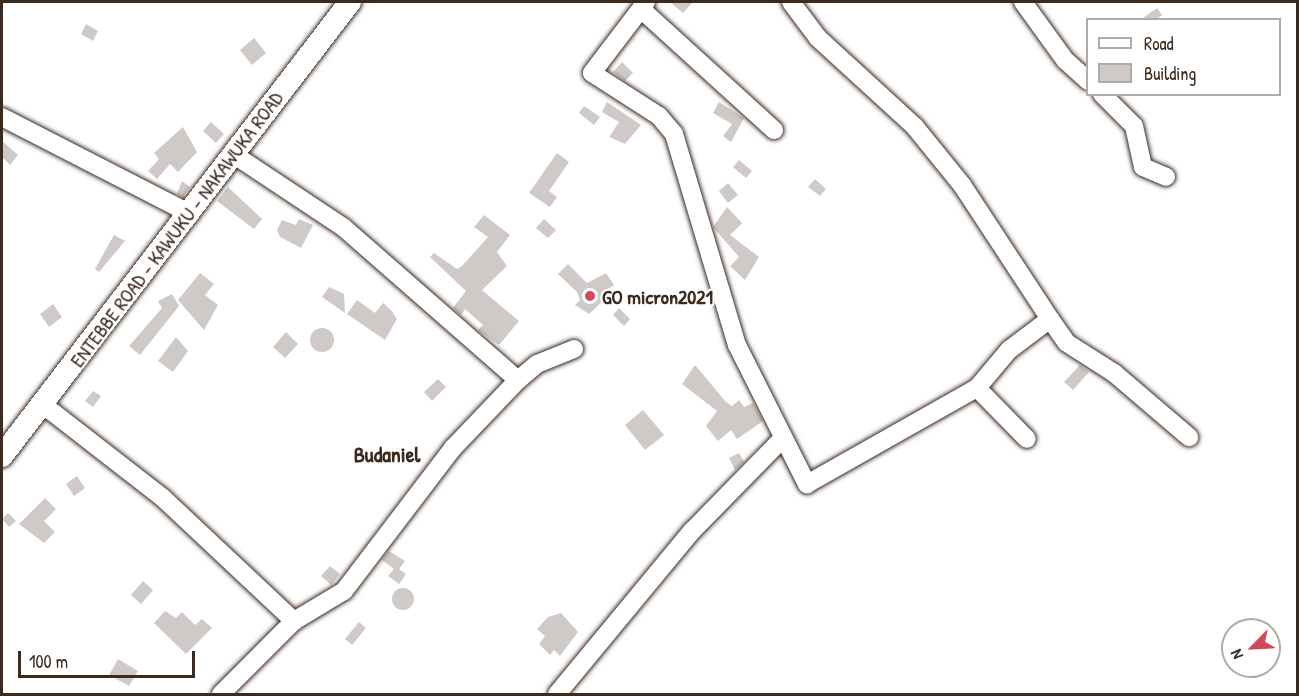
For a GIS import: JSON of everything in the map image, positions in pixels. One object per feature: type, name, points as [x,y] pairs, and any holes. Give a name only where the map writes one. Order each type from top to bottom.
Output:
[{"type":"main road","name":"ENTEBBE ROAD - KAWUKU - NAKAWUKA ROAD","points":[[2,456],[191,214],[346,3]]},
{"type":"street","points":[[792,2],[818,38],[915,127],[962,185],[1067,344],[1114,373],[1189,437]]},
{"type":"street","points":[[1023,2],[1065,60],[1086,79]]},
{"type":"street","points":[[774,130],[644,5],[592,73],[659,116],[674,134],[737,345],[782,440],[807,484],[977,388],[1009,350],[1050,319]]},
{"type":"street","points":[[1104,96],[1134,126],[1143,167],[1166,177]]},
{"type":"street","points":[[2,117],[191,214]]},
{"type":"street","points":[[233,154],[343,227],[518,380]]},
{"type":"street","points":[[221,694],[294,621],[344,591],[453,448],[518,380],[537,364],[574,349]]},
{"type":"street","points":[[977,388],[1027,439]]},
{"type":"street","points":[[42,404],[163,498],[294,621]]},
{"type":"street","points":[[557,694],[673,552],[782,440]]},
{"type":"building","points":[[670,2],[693,2],[683,13]]},
{"type":"building","points":[[1157,8],[1162,15],[1158,18],[1143,18]]},
{"type":"building","points":[[86,24],[98,31],[93,41],[81,34]]},
{"type":"building","points":[[254,38],[266,53],[252,65],[240,50]]},
{"type":"building","points":[[622,62],[633,73],[625,81],[613,72]]},
{"type":"building","points":[[607,102],[641,125],[625,144],[609,137],[619,122],[602,112]]},
{"type":"building","points":[[719,102],[744,118],[731,142],[723,136],[732,124],[713,113]]},
{"type":"building","points":[[584,106],[600,117],[594,125],[579,113]]},
{"type":"building","points":[[211,122],[224,134],[216,143],[203,131]]},
{"type":"building","points":[[183,127],[197,152],[178,172],[170,164],[157,179],[148,171],[159,159],[154,153]]},
{"type":"building","points":[[2,141],[18,155],[10,165],[2,157]]},
{"type":"building","points":[[557,153],[569,162],[549,191],[557,197],[550,207],[529,193]]},
{"type":"building","points":[[739,160],[752,171],[746,178],[733,167]]},
{"type":"building","points":[[815,179],[826,189],[820,196],[808,187]]},
{"type":"building","points":[[182,181],[190,187],[183,197],[177,194]]},
{"type":"building","points":[[728,183],[738,195],[728,203],[719,191]]},
{"type":"building","points":[[228,187],[262,219],[254,229],[217,201]]},
{"type":"building","points":[[727,207],[742,223],[730,235],[759,257],[745,280],[730,266],[739,257],[713,227]]},
{"type":"building","points":[[484,215],[510,235],[497,252],[507,266],[482,290],[519,321],[499,345],[478,330],[483,325],[465,309],[461,315],[453,308],[466,291],[430,257],[434,253],[457,269],[462,266],[488,237],[474,227]]},
{"type":"building","points":[[299,219],[313,225],[301,248],[280,237],[277,230],[282,220],[296,225]]},
{"type":"building","points":[[544,219],[556,230],[548,238],[536,228]]},
{"type":"building","points":[[114,235],[125,241],[99,272],[95,269]]},
{"type":"building","points":[[568,264],[587,283],[606,273],[614,285],[602,293],[606,298],[589,314],[575,305],[580,300],[577,292],[558,274]]},
{"type":"building","points":[[200,273],[214,284],[205,295],[218,305],[204,330],[178,300]]},
{"type":"building","points":[[329,287],[344,294],[345,313],[322,297]]},
{"type":"building","points":[[172,294],[179,306],[140,355],[129,346],[162,308],[158,301]]},
{"type":"building","points":[[357,300],[375,313],[383,303],[391,310],[397,319],[385,340],[347,314]]},
{"type":"building","points":[[53,304],[62,317],[49,327],[40,314]]},
{"type":"building","points":[[619,308],[630,319],[624,326],[613,315]]},
{"type":"building","points":[[322,328],[327,329],[333,335],[333,345],[327,351],[322,352],[317,351],[311,345],[310,340],[311,335],[317,329]]},
{"type":"building","points":[[286,332],[298,344],[285,358],[273,347]]},
{"type":"building","points":[[176,337],[188,351],[173,372],[158,361]]},
{"type":"building","points":[[695,365],[726,402],[732,406],[739,400],[744,407],[753,403],[763,421],[737,439],[731,430],[718,441],[706,426],[717,411],[682,384]]},
{"type":"building","points":[[1080,365],[1089,372],[1073,390],[1064,382]]},
{"type":"building","points":[[438,379],[446,387],[432,401],[424,392]]},
{"type":"building","points":[[93,391],[101,396],[93,407],[85,401]]},
{"type":"building","points":[[643,410],[664,435],[645,450],[625,425]]},
{"type":"building","points":[[739,453],[744,462],[735,470],[729,458]]},
{"type":"building","points":[[77,476],[85,488],[74,496],[66,484]]},
{"type":"building","points":[[45,498],[56,509],[44,521],[55,532],[44,543],[19,524]]},
{"type":"building","points":[[8,513],[16,521],[9,527],[2,519]]},
{"type":"building","points":[[389,551],[405,561],[399,569],[406,574],[399,584],[388,576],[394,569],[382,560]]},
{"type":"building","points":[[330,566],[340,574],[331,585],[321,576]]},
{"type":"building","points":[[143,581],[153,590],[141,604],[131,595]]},
{"type":"building","points":[[403,588],[411,591],[414,599],[411,607],[403,610],[395,607],[392,599],[395,591]]},
{"type":"building","points":[[165,611],[176,618],[182,612],[195,625],[202,619],[212,628],[186,654],[154,623]]},
{"type":"building","points":[[561,613],[578,632],[560,656],[554,650],[550,655],[539,644],[545,636],[537,629],[548,617]]},
{"type":"building","points":[[359,622],[366,628],[352,645],[345,639]]},
{"type":"building","points":[[118,659],[138,671],[129,686],[109,675]]},
{"type":"place","name":"GO micron2021","points":[[590,296]]},
{"type":"district","name":"Budaniel","points":[[387,455]]}]
